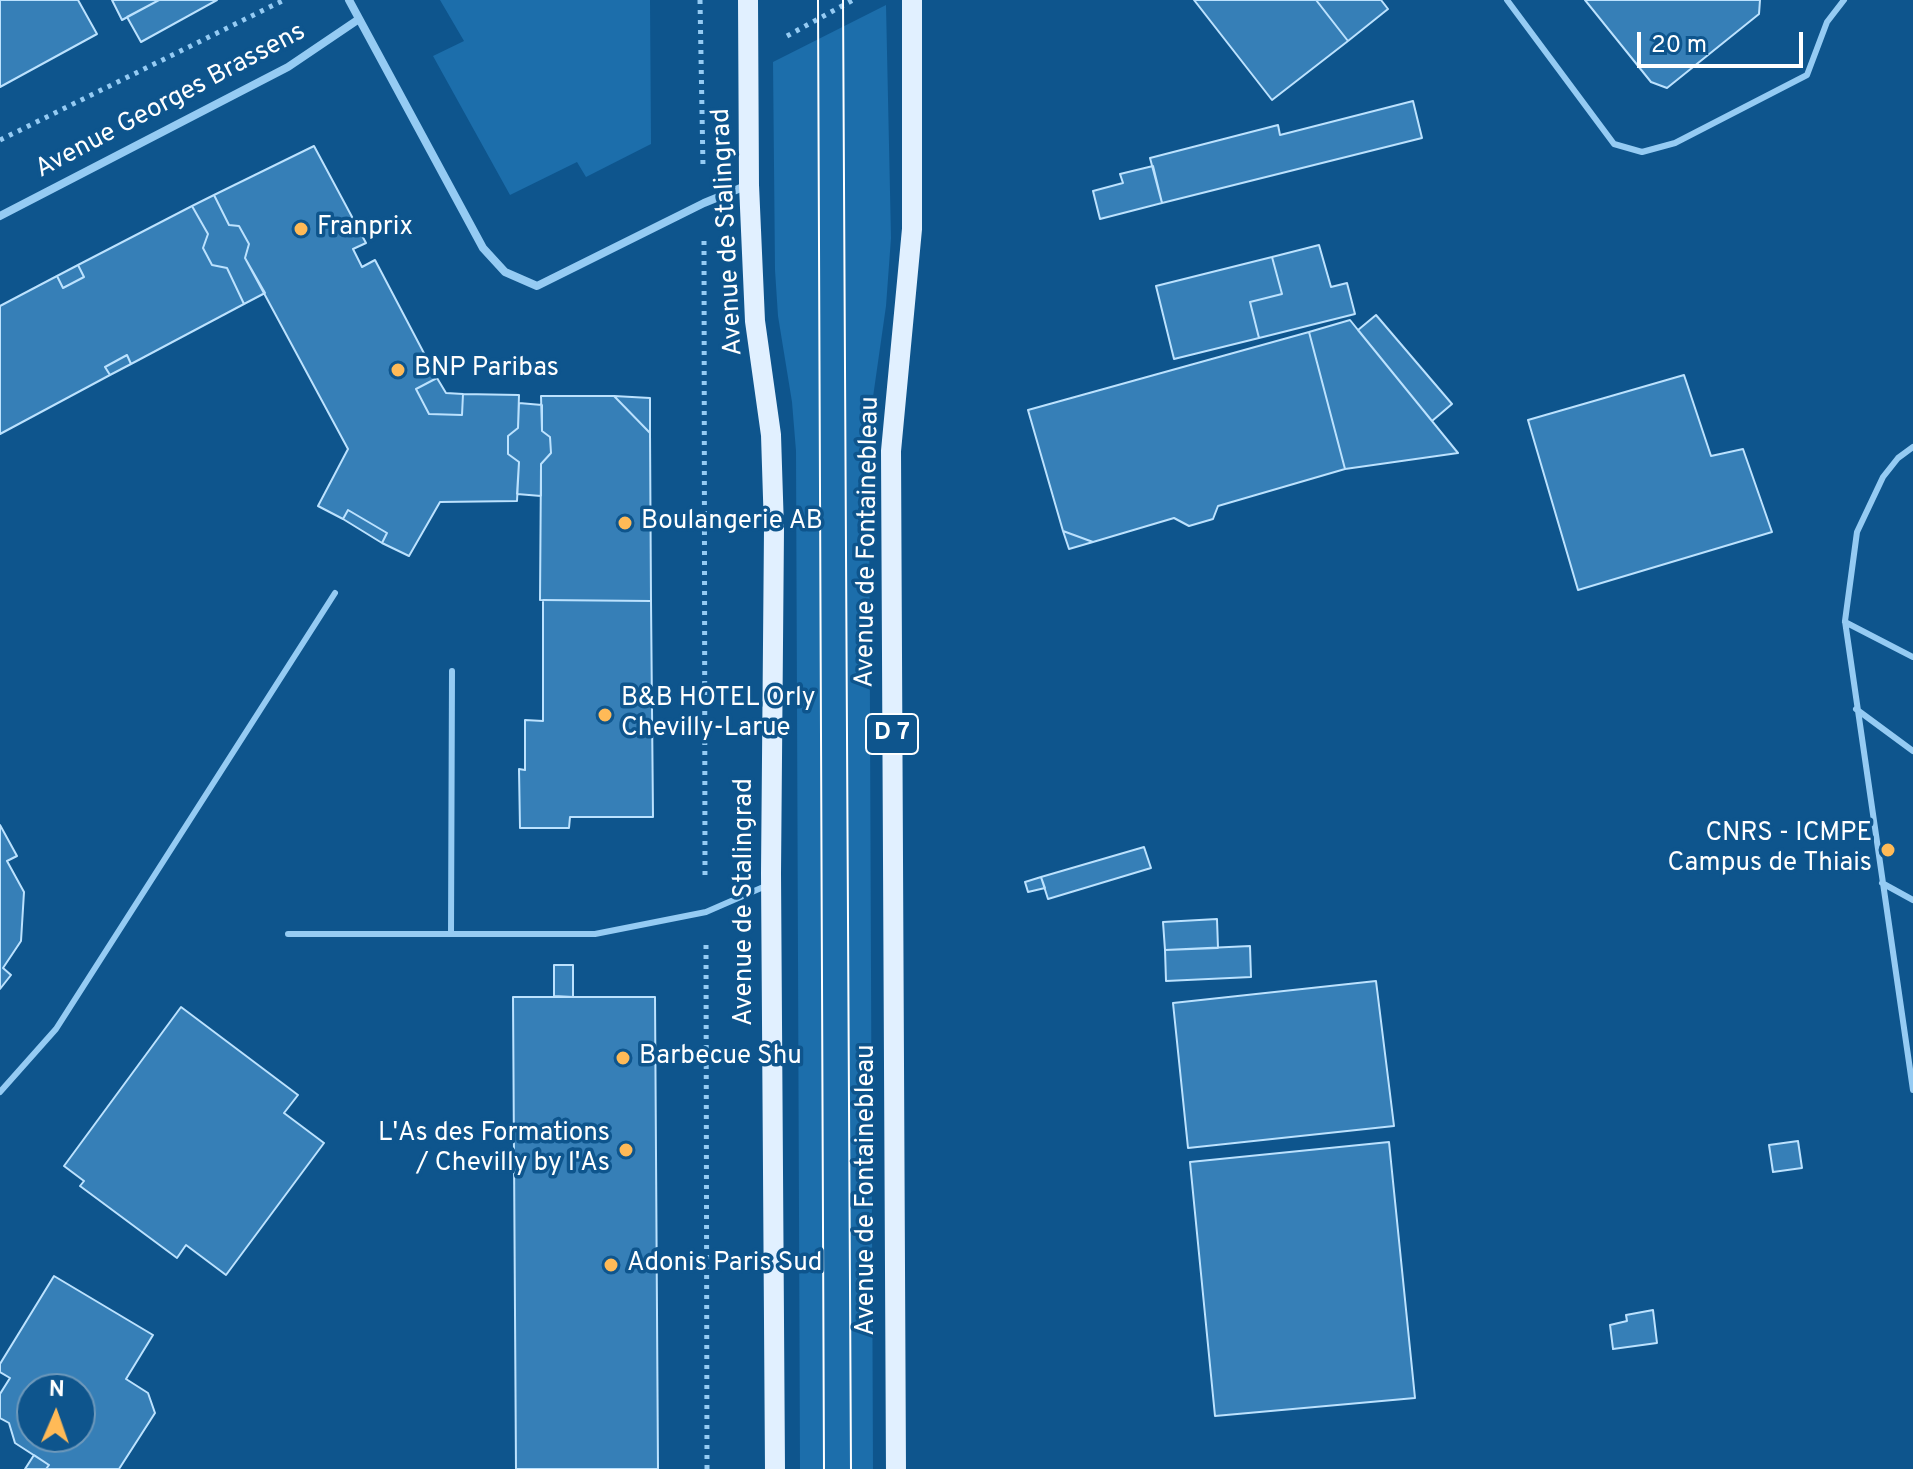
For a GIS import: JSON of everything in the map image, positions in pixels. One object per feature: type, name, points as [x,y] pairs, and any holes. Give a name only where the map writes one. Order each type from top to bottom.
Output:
[{"type":"main road","name":"Avenue de Stalingrad","points":[[748,0],[749,185],[755,321],[771,435],[774,529],[771,883],[775,1469]]},
{"type":"main road","name":"Avenue de Fontainebleau","points":[[896,1469],[891,451],[912,229],[912,0]]},
{"type":"street","points":[[349,0],[483,248],[505,272],[537,286],[704,203],[749,185]]},
{"type":"street","name":"Avenue Georges Brassens","points":[[0,216],[288,67],[359,19]]},
{"type":"lane","points":[[1507,0],[1614,144],[1642,152],[1675,143],[1807,75],[1827,22],[1844,0]]},
{"type":"lane","points":[[1913,447],[1898,458],[1883,477],[1857,532],[1845,621],[1913,1090]]},
{"type":"lane","points":[[0,1092],[56,1029],[335,593]]},
{"type":"lane","points":[[1845,621],[1913,657]]},
{"type":"lane","points":[[451,934],[452,671]]},
{"type":"lane","points":[[1856,709],[1913,751]]},
{"type":"lane","points":[[288,934],[595,934],[706,912],[771,883]]},
{"type":"lane","points":[[1882,883],[1913,900]]},
{"type":"path","points":[[0,140],[284,0]]},
{"type":"path","points":[[700,0],[704,182]]},
{"type":"path","points":[[704,227],[707,1469]]},
{"type":"shaded area","points":[[440,0],[650,0],[651,144],[586,177],[577,162],[510,195],[433,56],[464,41]]},
{"type":"shaded area","points":[[886,5],[891,238],[886,306],[872,404],[869,469],[873,1469],[800,1469],[796,451],[775,270],[773,62]]},
{"type":"building","points":[[0,0],[78,0],[97,34],[0,87]]},
{"type":"building","points":[[112,0],[159,0],[122,20]]},
{"type":"building","points":[[159,0],[217,0],[141,42],[127,17]]},
{"type":"building","points":[[1194,0],[1316,0],[1348,41],[1272,100]]},
{"type":"building","points":[[1316,0],[1381,0],[1388,9],[1348,41]]},
{"type":"building","points":[[1585,0],[1760,0],[1759,14],[1667,88],[1651,82]]},
{"type":"building","points":[[1413,101],[1422,138],[1162,203],[1150,158],[1278,125],[1280,135]]},
{"type":"building","points":[[314,146],[366,243],[353,249],[362,267],[375,260],[437,378],[416,389],[429,414],[462,415],[463,394],[519,395],[518,428],[508,436],[508,454],[519,462],[517,501],[440,502],[409,556],[382,543],[387,533],[348,510],[343,519],[318,506],[348,449],[245,258],[249,244],[239,226],[229,225],[214,195]]},
{"type":"building","points":[[1153,166],[1162,203],[1100,219],[1093,191],[1123,183],[1120,174]]},
{"type":"building","points":[[214,195],[229,225],[239,226],[249,244],[245,258],[265,293],[244,304],[227,268],[212,265],[203,248],[208,234],[192,206]]},
{"type":"building","points":[[192,206],[208,234],[203,248],[212,265],[227,268],[244,304],[131,364],[127,355],[105,367],[110,375],[0,434],[0,306],[57,276],[63,288],[84,277],[78,265]]},
{"type":"building","points":[[1319,245],[1331,287],[1347,283],[1355,314],[1259,338],[1250,302],[1282,294],[1272,257]]},
{"type":"building","points":[[1272,257],[1282,294],[1250,302],[1259,338],[1174,359],[1156,286]]},
{"type":"building","points":[[78,265],[84,277],[63,288],[57,276]]},
{"type":"building","points":[[1376,315],[1452,404],[1432,421],[1358,330]]},
{"type":"building","points":[[1350,320],[1458,453],[1345,469],[1309,332]]},
{"type":"building","points":[[1309,332],[1345,469],[1218,506],[1213,519],[1189,526],[1174,518],[1093,542],[1063,531],[1028,410]]},
{"type":"building","points":[[127,355],[131,364],[110,375],[105,367]]},
{"type":"building","points":[[1684,375],[1711,456],[1743,449],[1772,532],[1578,590],[1528,420]]},
{"type":"building","points":[[437,378],[446,393],[463,394],[462,415],[429,414],[416,389]]},
{"type":"building","points":[[541,396],[614,396],[650,433],[651,601],[540,600],[541,464],[551,453],[550,437],[542,431]]},
{"type":"building","points":[[614,396],[650,398],[650,433]]},
{"type":"building","points":[[519,403],[542,405],[542,431],[550,437],[551,453],[541,464],[541,496],[517,494],[519,462],[508,454],[508,436],[518,428]]},
{"type":"building","points":[[348,510],[387,533],[382,543],[343,519]]},
{"type":"building","points":[[1063,531],[1093,542],[1069,549]]},
{"type":"building","points":[[543,600],[651,601],[653,817],[570,817],[569,828],[520,828],[519,769],[525,770],[525,720],[543,721]]},
{"type":"building","points":[[0,825],[17,856],[7,861],[24,892],[21,941],[3,968],[11,975],[0,989]]},
{"type":"building","points":[[1144,847],[1151,868],[1048,899],[1041,877]]},
{"type":"building","points":[[1041,877],[1045,888],[1028,892],[1025,882]]},
{"type":"building","points":[[1217,919],[1218,948],[1165,950],[1163,922]]},
{"type":"building","points":[[1250,946],[1251,977],[1166,981],[1165,950]]},
{"type":"building","points":[[554,965],[573,965],[573,997],[554,996]]},
{"type":"building","points":[[1376,981],[1394,1126],[1188,1148],[1173,1003]]},
{"type":"building","points":[[513,997],[655,997],[658,1469],[516,1469]]},
{"type":"building","points":[[181,1007],[298,1095],[284,1113],[324,1143],[226,1275],[186,1245],[177,1258],[80,1186],[84,1181],[64,1166]]},
{"type":"building","points":[[1798,1141],[1802,1168],[1773,1172],[1769,1145]]},
{"type":"building","points":[[1389,1142],[1415,1398],[1215,1416],[1190,1162]]},
{"type":"building","points":[[54,1276],[153,1335],[126,1379],[148,1393],[155,1413],[119,1469],[46,1469],[49,1465],[30,1453],[96,1453],[96,1373],[16,1373],[16,1444],[9,1423],[0,1418],[0,1394],[10,1378],[0,1372],[0,1364]]},
{"type":"building","points":[[1653,1310],[1657,1343],[1613,1349],[1610,1325],[1627,1321],[1626,1315]]},
{"type":"building","points":[[34,1455],[49,1465],[46,1469],[25,1469]]},
{"type":"tram line","points":[[818,0],[824,1469]]},
{"type":"tram line","points":[[843,0],[851,1469]]},
{"type":"place","name":"Franprix","points":[[301,229]]},
{"type":"place","name":"BNP Paribas","points":[[398,370]]},
{"type":"place","name":"Boulangerie AB","points":[[625,523]]},
{"type":"place","name":"B&B HOTEL Orly Chevilly-Larue","points":[[605,715]]},
{"type":"place","name":"CNRS - ICMPE Campus de Thiais","points":[[1888,850]]},
{"type":"place","name":"Barbecue Shu","points":[[623,1058]]},
{"type":"place","name":"L'As des Formations / Chevilly by l'As","points":[[626,1150]]},
{"type":"place","name":"Adonis Paris Sud","points":[[611,1265]]}]
